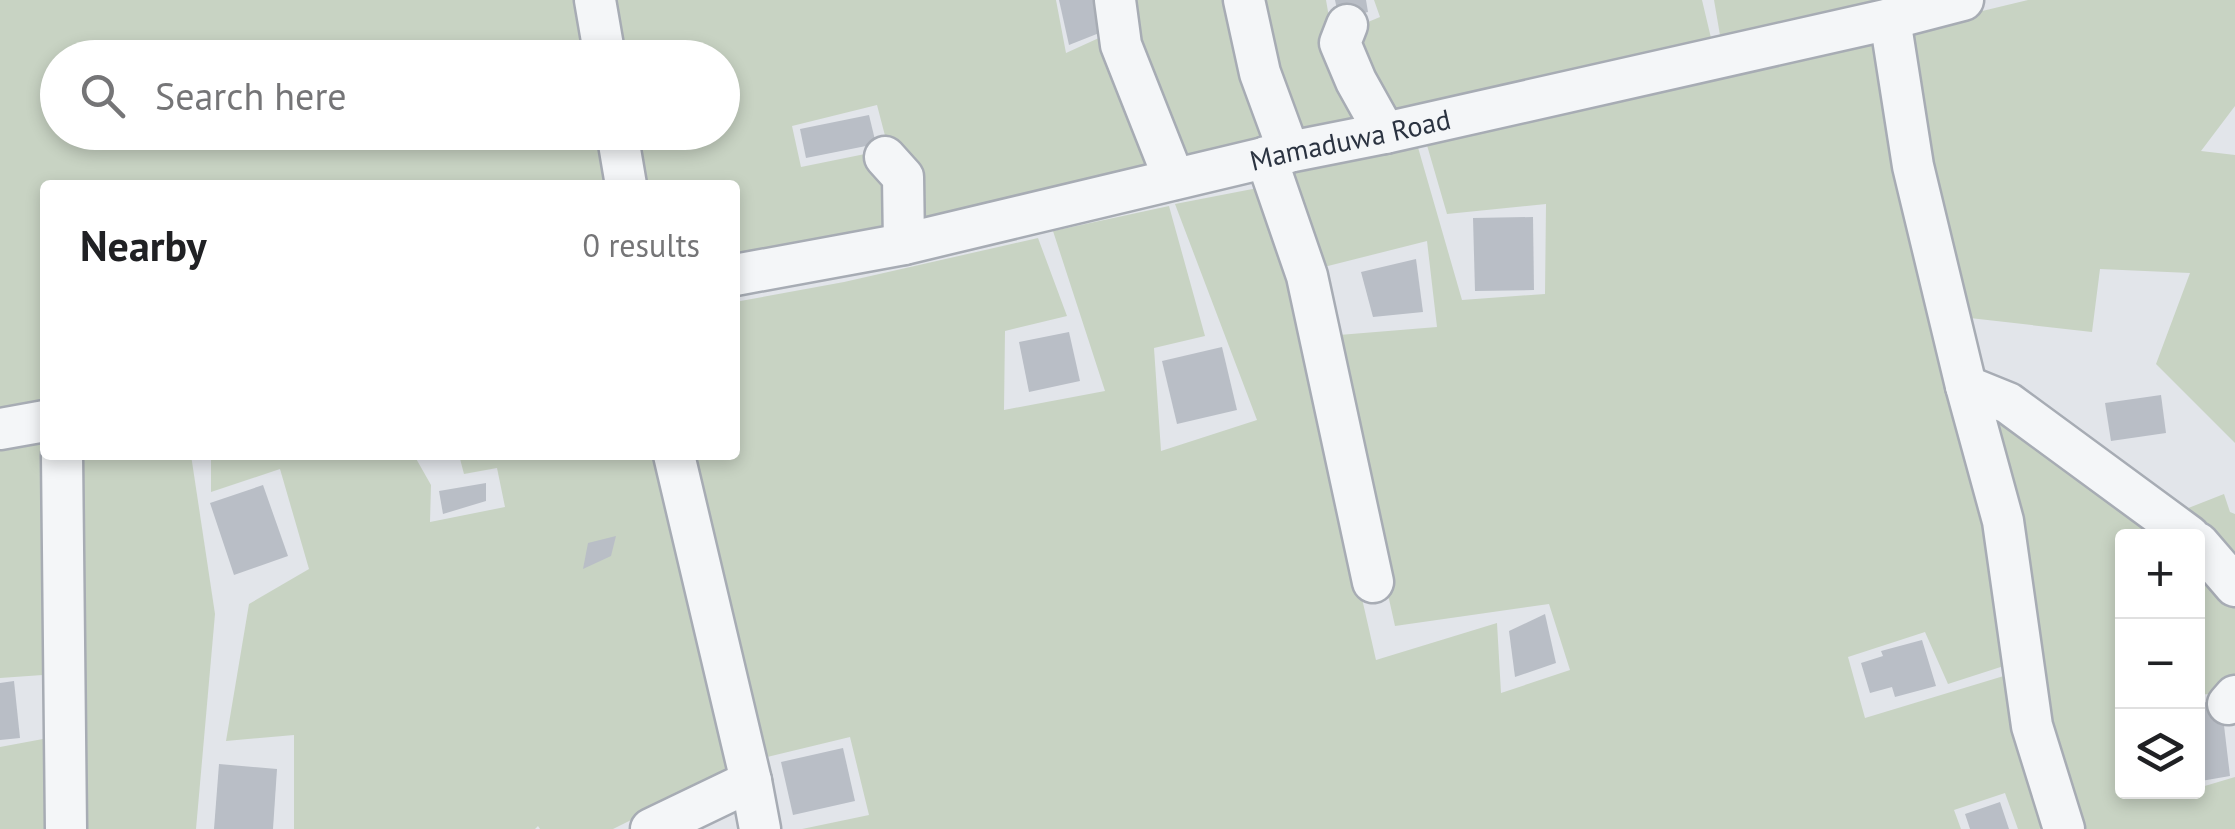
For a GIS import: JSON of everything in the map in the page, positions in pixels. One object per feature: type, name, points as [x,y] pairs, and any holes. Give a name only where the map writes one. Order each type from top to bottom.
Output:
[{"type":"street","points":[[596,0],[602,40]]},
{"type":"street","points":[[1115,0],[1121,45],[1174,180]]},
{"type":"street","points":[[1244,0],[1373,582]]},
{"type":"street","name":"Mamaduwa Road","points":[[740,274],[904,244],[1277,155],[1890,19],[1948,1]]},
{"type":"street","points":[[1890,19],[1913,166],[2003,521],[2032,726],[2064,829]]},
{"type":"street","points":[[1347,25],[1340,43],[1356,82],[1385,133]]},
{"type":"street","points":[[620,150],[625,180]]},
{"type":"street","points":[[885,157],[903,177],[904,244]]},
{"type":"street","points":[[1966,386],[2008,402],[2180,529]]},
{"type":"street","points":[[0,429],[40,422]]},
{"type":"street","points":[[62,460],[66,829]]},
{"type":"street","points":[[675,460],[760,829]]},
{"type":"street","points":[[2205,551],[2235,586]]},
{"type":"street","points":[[651,829],[751,780]]},
{"type":"green space","points":[[0,0],[588,0],[595,40],[40,40],[40,150],[614,150],[618,180],[40,180],[40,414],[0,422]]},
{"type":"green space","points":[[603,0],[1056,0],[1066,53],[1112,32],[1169,180],[913,243],[877,105],[792,126],[801,167],[870,153],[893,179],[898,245],[740,275],[740,180],[631,180],[627,150],[740,150],[740,40],[610,40]]},
{"type":"green space","points":[[1121,0],[1233,0],[1276,148],[1183,173]]},
{"type":"green space","points":[[1251,0],[1326,0],[1330,23],[1369,131],[1298,145]]},
{"type":"green space","points":[[1374,0],[1702,0],[1711,38],[1389,123],[1356,27],[1380,17]]},
{"type":"green space","points":[[1714,0],[1929,0],[1721,41]]},
{"type":"green space","points":[[2028,0],[2235,0],[2235,106],[2201,151],[2235,155],[2235,443],[2156,364],[2190,273],[2100,269],[2092,332],[1961,317],[1899,31]]},
{"type":"green space","points":[[1882,30],[2002,594],[2010,664],[1948,684],[1925,632],[1848,657],[1865,718],[2007,675],[2047,826],[2018,829],[2005,793],[1954,810],[1961,829],[802,829],[869,815],[850,737],[763,758],[726,611],[697,460],[740,460],[740,301],[1038,238],[1067,316],[1005,331],[1004,410],[1105,391],[1053,231],[1169,206],[1205,336],[1154,348],[1161,451],[1257,420],[1175,204],[1268,186],[1376,660],[1497,623],[1501,693],[1570,670],[1549,604],[1395,626],[1350,424],[1339,335],[1437,327],[1427,241],[1316,269],[1277,162],[1415,137],[1462,300],[1545,294],[1546,204],[1447,214],[1424,135]]},
{"type":"green space","points":[[1978,399],[2168,529],[2115,529],[2115,799],[2205,799],[2205,786],[2235,777],[2235,829],[2068,829]]},
{"type":"green space","points":[[40,434],[40,460],[46,460],[57,674],[0,678],[0,442]]},
{"type":"green space","points":[[73,460],[192,460],[215,614],[196,829],[82,829]]},
{"type":"green space","points":[[211,460],[417,460],[431,485],[430,522],[505,507],[497,468],[464,474],[460,460],[667,460],[734,769],[613,829],[294,829],[294,735],[226,741],[249,604],[309,569],[280,469],[211,492]]},
{"type":"green space","points":[[2224,494],[2230,512],[2235,514],[2235,576],[2205,549],[2205,529],[2183,529],[2168,516]]},
{"type":"green space","points":[[2205,559],[2235,597],[2235,688],[2229,695],[2205,694]]},
{"type":"green space","points":[[59,736],[60,829],[0,829],[0,747]]},
{"type":"building","points":[[1059,0],[1107,0],[1117,26],[1069,45]]},
{"type":"building","points":[[1335,0],[1366,0],[1368,12],[1339,19]]},
{"type":"building","points":[[869,115],[876,144],[806,158],[800,129]]},
{"type":"building","points":[[1533,217],[1534,290],[1475,291],[1473,218]]},
{"type":"building","points":[[1416,259],[1423,312],[1373,317],[1361,272]]},
{"type":"building","points":[[1069,332],[1080,381],[1029,392],[1019,342]]},
{"type":"building","points":[[1222,347],[1237,410],[1177,424],[1162,361]]},
{"type":"building","points":[[2161,395],[2166,433],[2111,441],[2105,403]]},
{"type":"building","points":[[486,483],[486,501],[443,514],[439,491]]},
{"type":"building","points":[[263,485],[288,556],[234,575],[210,503]]},
{"type":"building","points":[[616,536],[611,556],[583,569],[588,543]]},
{"type":"building","points":[[1545,614],[1556,663],[1515,677],[1509,631]]},
{"type":"building","points":[[1922,640],[1936,686],[1895,697],[1892,687],[1870,693],[1861,663],[1883,656],[1881,651]]},
{"type":"building","points":[[14,681],[20,738],[0,740],[0,683]]},
{"type":"building","points":[[2205,702],[2216,704],[2223,717],[2230,776],[2205,780]]},
{"type":"building","points":[[843,748],[855,801],[793,815],[781,762]]},
{"type":"building","points":[[219,764],[277,769],[273,829],[214,829]]},
{"type":"building","points":[[2000,802],[2009,829],[1970,829],[1965,814]]}]
